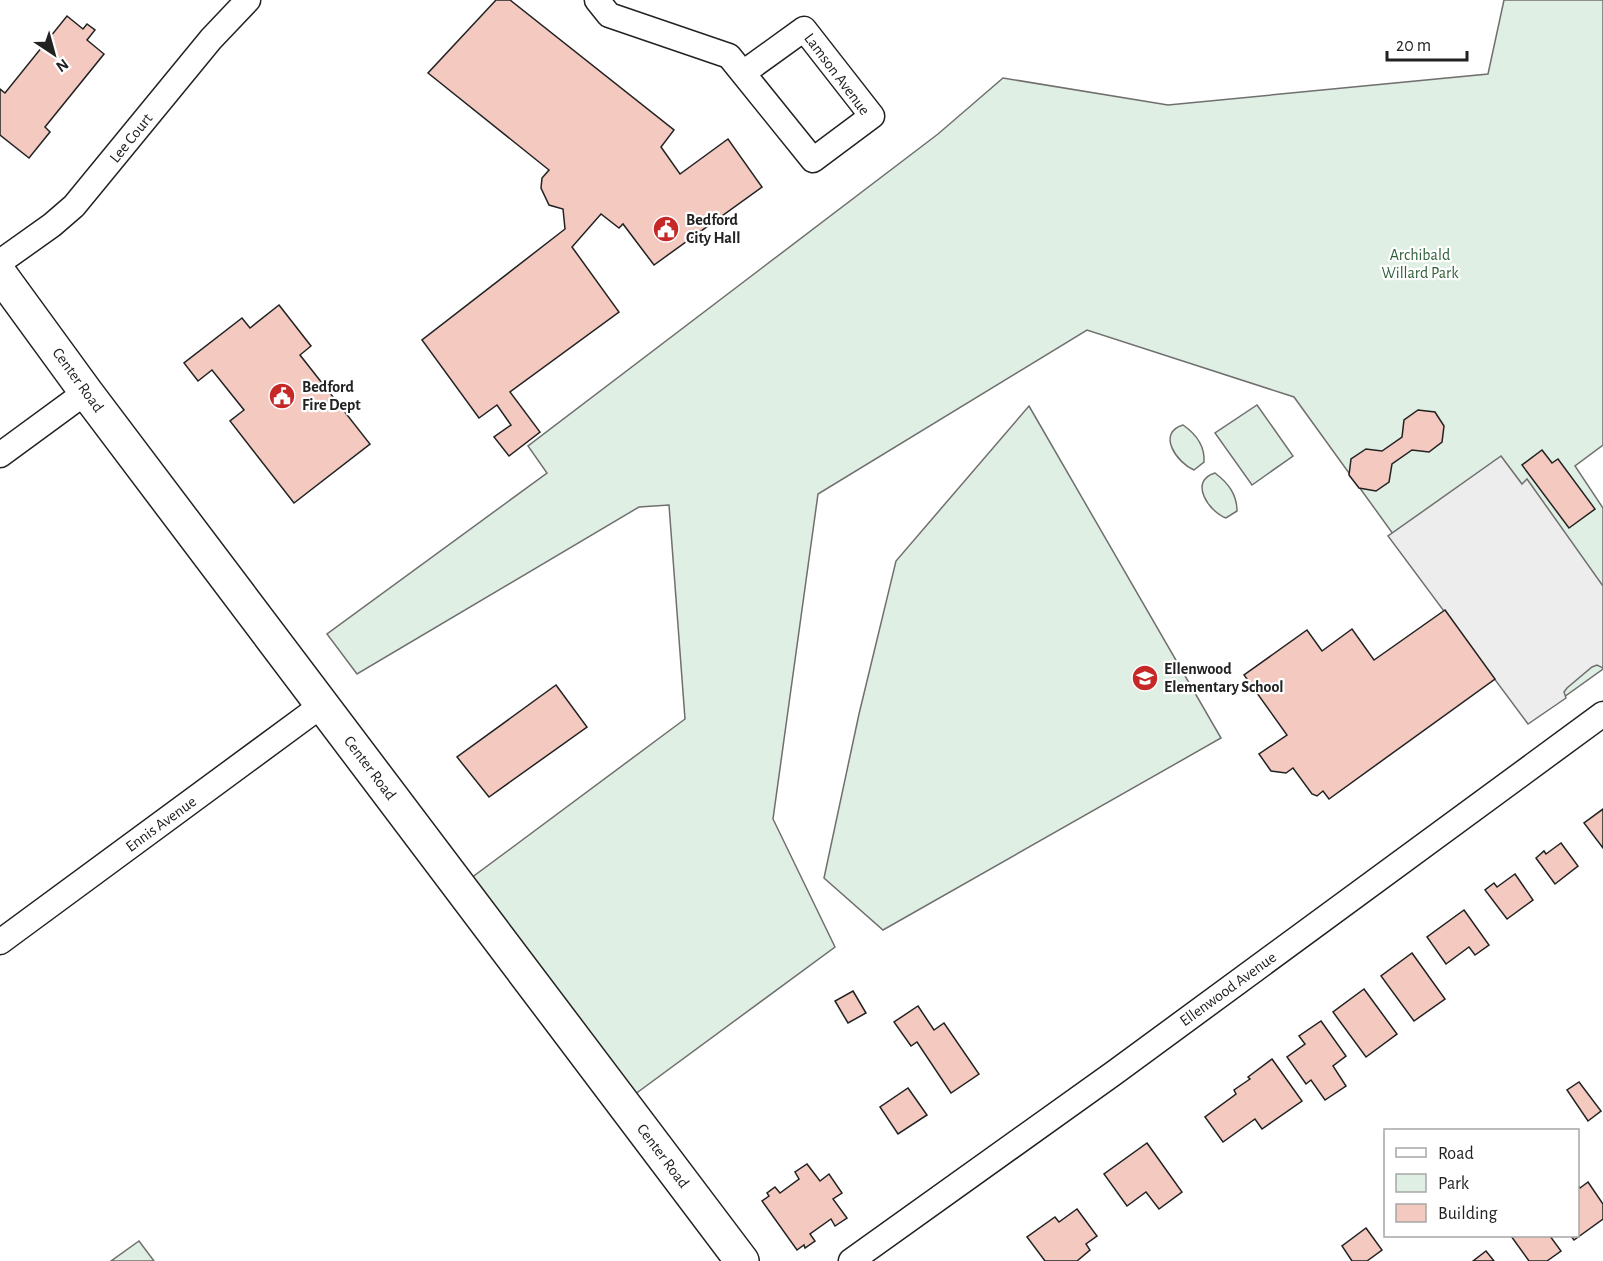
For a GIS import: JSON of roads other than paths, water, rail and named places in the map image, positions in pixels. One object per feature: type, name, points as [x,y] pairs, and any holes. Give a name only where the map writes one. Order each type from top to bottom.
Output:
[{"type":"main road","name":"Center Road","points":[[0,274],[86,392],[742,1261]]},
{"type":"street","name":"Lee Court","points":[[0,262],[52,225],[74,206],[211,39],[248,0]]},
{"type":"street","name":"Lamson Avenue","points":[[597,0],[609,15],[729,56],[813,160],[872,116],[804,29],[743,73]]},
{"type":"street","points":[[0,455],[86,392]]},
{"type":"street","name":"Ennis Avenue","points":[[0,942],[322,705]]},
{"type":"street","name":"Ellenwood Avenue","points":[[851,1261],[1114,1073],[1603,714]]},
{"type":"place","name":"Bedford City Hall","points":[[666,229]]},
{"type":"place","name":"Bedford Fire Dept","points":[[282,396]]},
{"type":"place","name":"Ellenwood Elementary School","points":[[1145,678]]},
{"type":"park label","name":"Archibald Willard Park","points":[[1420,264]]}]
